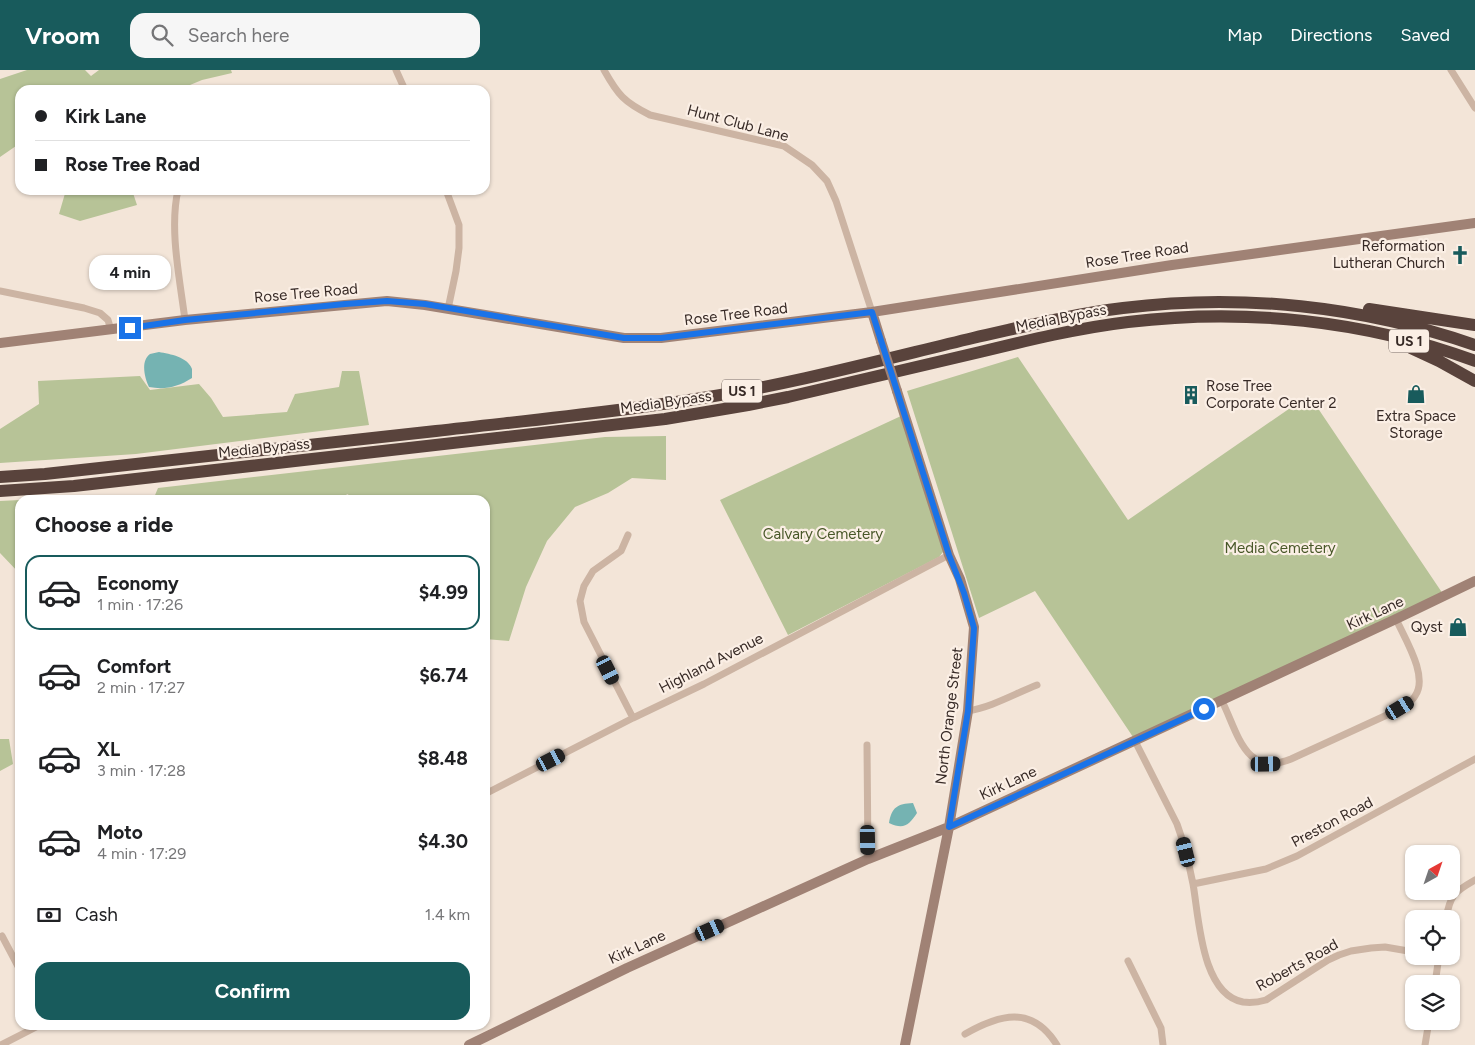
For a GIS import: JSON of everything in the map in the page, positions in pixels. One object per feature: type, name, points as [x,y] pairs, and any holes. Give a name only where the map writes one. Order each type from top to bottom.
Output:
[{"type":"highway","name":"Media Bypass","points":[[0,477],[45,474],[663,404],[785,382],[1043,322],[1126,307],[1180,302],[1290,305],[1318,308],[1372,317],[1425,329],[1475,345]]},
{"type":"highway","points":[[1290,305],[1383,310],[1475,325]]},
{"type":"highway","name":"Media Bypass","points":[[0,491],[74,486],[665,419],[748,405],[1046,336],[1128,322],[1181,317],[1289,320],[1342,326],[1412,341],[1475,361]]},
{"type":"highway","points":[[1342,326],[1425,354],[1475,381]]},
{"type":"street","points":[[396,70],[403,85]]},
{"type":"street","name":"Hunt Club Lane","points":[[604,70],[615,90],[631,105],[650,115],[784,146],[812,165],[826,181],[836,201],[872,312]]},
{"type":"street","points":[[1451,70],[1475,108]]},
{"type":"street","points":[[177,195],[174,210],[175,233],[185,320]]},
{"type":"street","points":[[448,195],[459,225],[456,271],[448,309]]},
{"type":"street","name":"Rose Tree Road","points":[[0,343],[185,320],[387,301],[425,304],[636,339],[661,338],[872,312],[1173,264],[1475,223]]},
{"type":"street","points":[[0,291],[100,313],[108,320],[112,330]]},
{"type":"street","name":"North Orange Street","points":[[872,312],[949,555],[963,588],[974,628],[968,711],[949,827],[905,1045]]},
{"type":"street","points":[[628,535],[621,551],[593,571],[584,586],[580,601],[584,622],[633,718]]},
{"type":"street","name":"Highland Avenue","points":[[490,790],[704,684],[949,555]]},
{"type":"street","name":"Kirk Lane","points":[[469,1045],[627,968],[868,858],[949,827],[1222,701],[1475,581]]},
{"type":"street","points":[[1222,701],[1244,749],[1254,759],[1266,764],[1279,764],[1366,724],[1408,703],[1415,696],[1419,688],[1420,677],[1418,667],[1396,619]]},
{"type":"street","points":[[968,711],[990,705],[1036,685]]},
{"type":"street","name":"Roberts Road","points":[[1135,741],[1177,824],[1193,884],[1202,947],[1206,960],[1222,989],[1230,996],[1242,1002],[1266,1000],[1328,960],[1350,951],[1371,948],[1405,951]]},
{"type":"street","points":[[867,744],[868,858]]},
{"type":"street","name":"Preston Road","points":[[1193,884],[1266,869],[1297,856],[1475,759]]},
{"type":"street","points":[[1448,910],[1451,899],[1456,892],[1475,880]]},
{"type":"street","points":[[2,936],[15,961]]},
{"type":"street","points":[[1128,961],[1161,1028],[1163,1045]]},
{"type":"street","points":[[965,1034],[1002,1017],[1018,1017],[1032,1021],[1045,1030],[1058,1045]]},
{"type":"street","points":[[1,1045],[30,1030]]},
{"type":"street","points":[[1425,1045],[1428,1030]]},
{"type":"green space","points":[[27,70],[85,70],[91,76],[99,70],[231,70],[232,73],[202,80],[190,85],[15,85],[15,147],[0,157],[0,79]]},
{"type":"green space","points":[[65,195],[134,195],[137,205],[80,221],[59,214]]},
{"type":"green space","name":"Media Cemetery","points":[[1018,357],[1128,520],[1309,395],[1443,594],[1133,737],[1035,591],[979,618],[907,391]]},
{"type":"green space","points":[[342,371],[359,371],[369,425],[136,454],[0,463],[0,429],[39,404],[38,381],[140,376],[150,390],[199,384],[223,417],[287,412],[295,394],[339,387]]},
{"type":"green space","name":"Calvary Cemetery","points":[[901,416],[943,546],[943,552],[939,557],[788,635],[720,500]]},
{"type":"green space","points":[[666,436],[666,480],[632,478],[608,493],[575,507],[547,541],[526,587],[509,641],[490,639],[490,495],[155,495],[158,488],[605,437]]},
{"type":"green space","points":[[15,500],[15,569],[0,553],[0,501]]},
{"type":"green space","points":[[0,739],[9,739],[13,764],[0,771]]},
{"type":"water","points":[[159,352],[178,357],[187,362],[192,369],[192,378],[182,384],[171,387],[149,387],[145,375],[145,361],[150,354]]},
{"type":"water","points":[[913,803],[917,813],[909,823],[899,826],[889,823],[896,807]]},
{"type":"place","name":"Reformation Lutheran Church","points":[[1460,255]]},
{"type":"place","name":"Extra Space Storage","points":[[1416,394]]},
{"type":"place","name":"Rose Tree Corporate Center 2","points":[[1191,395]]},
{"type":"place","name":"Qyst","points":[[1458,627]]},
{"type":"route","points":[[130,328],[185,320],[387,301],[425,304],[636,339],[661,338],[872,312],[949,555],[960,579],[974,628],[968,711],[949,827],[1204,709]]}]
